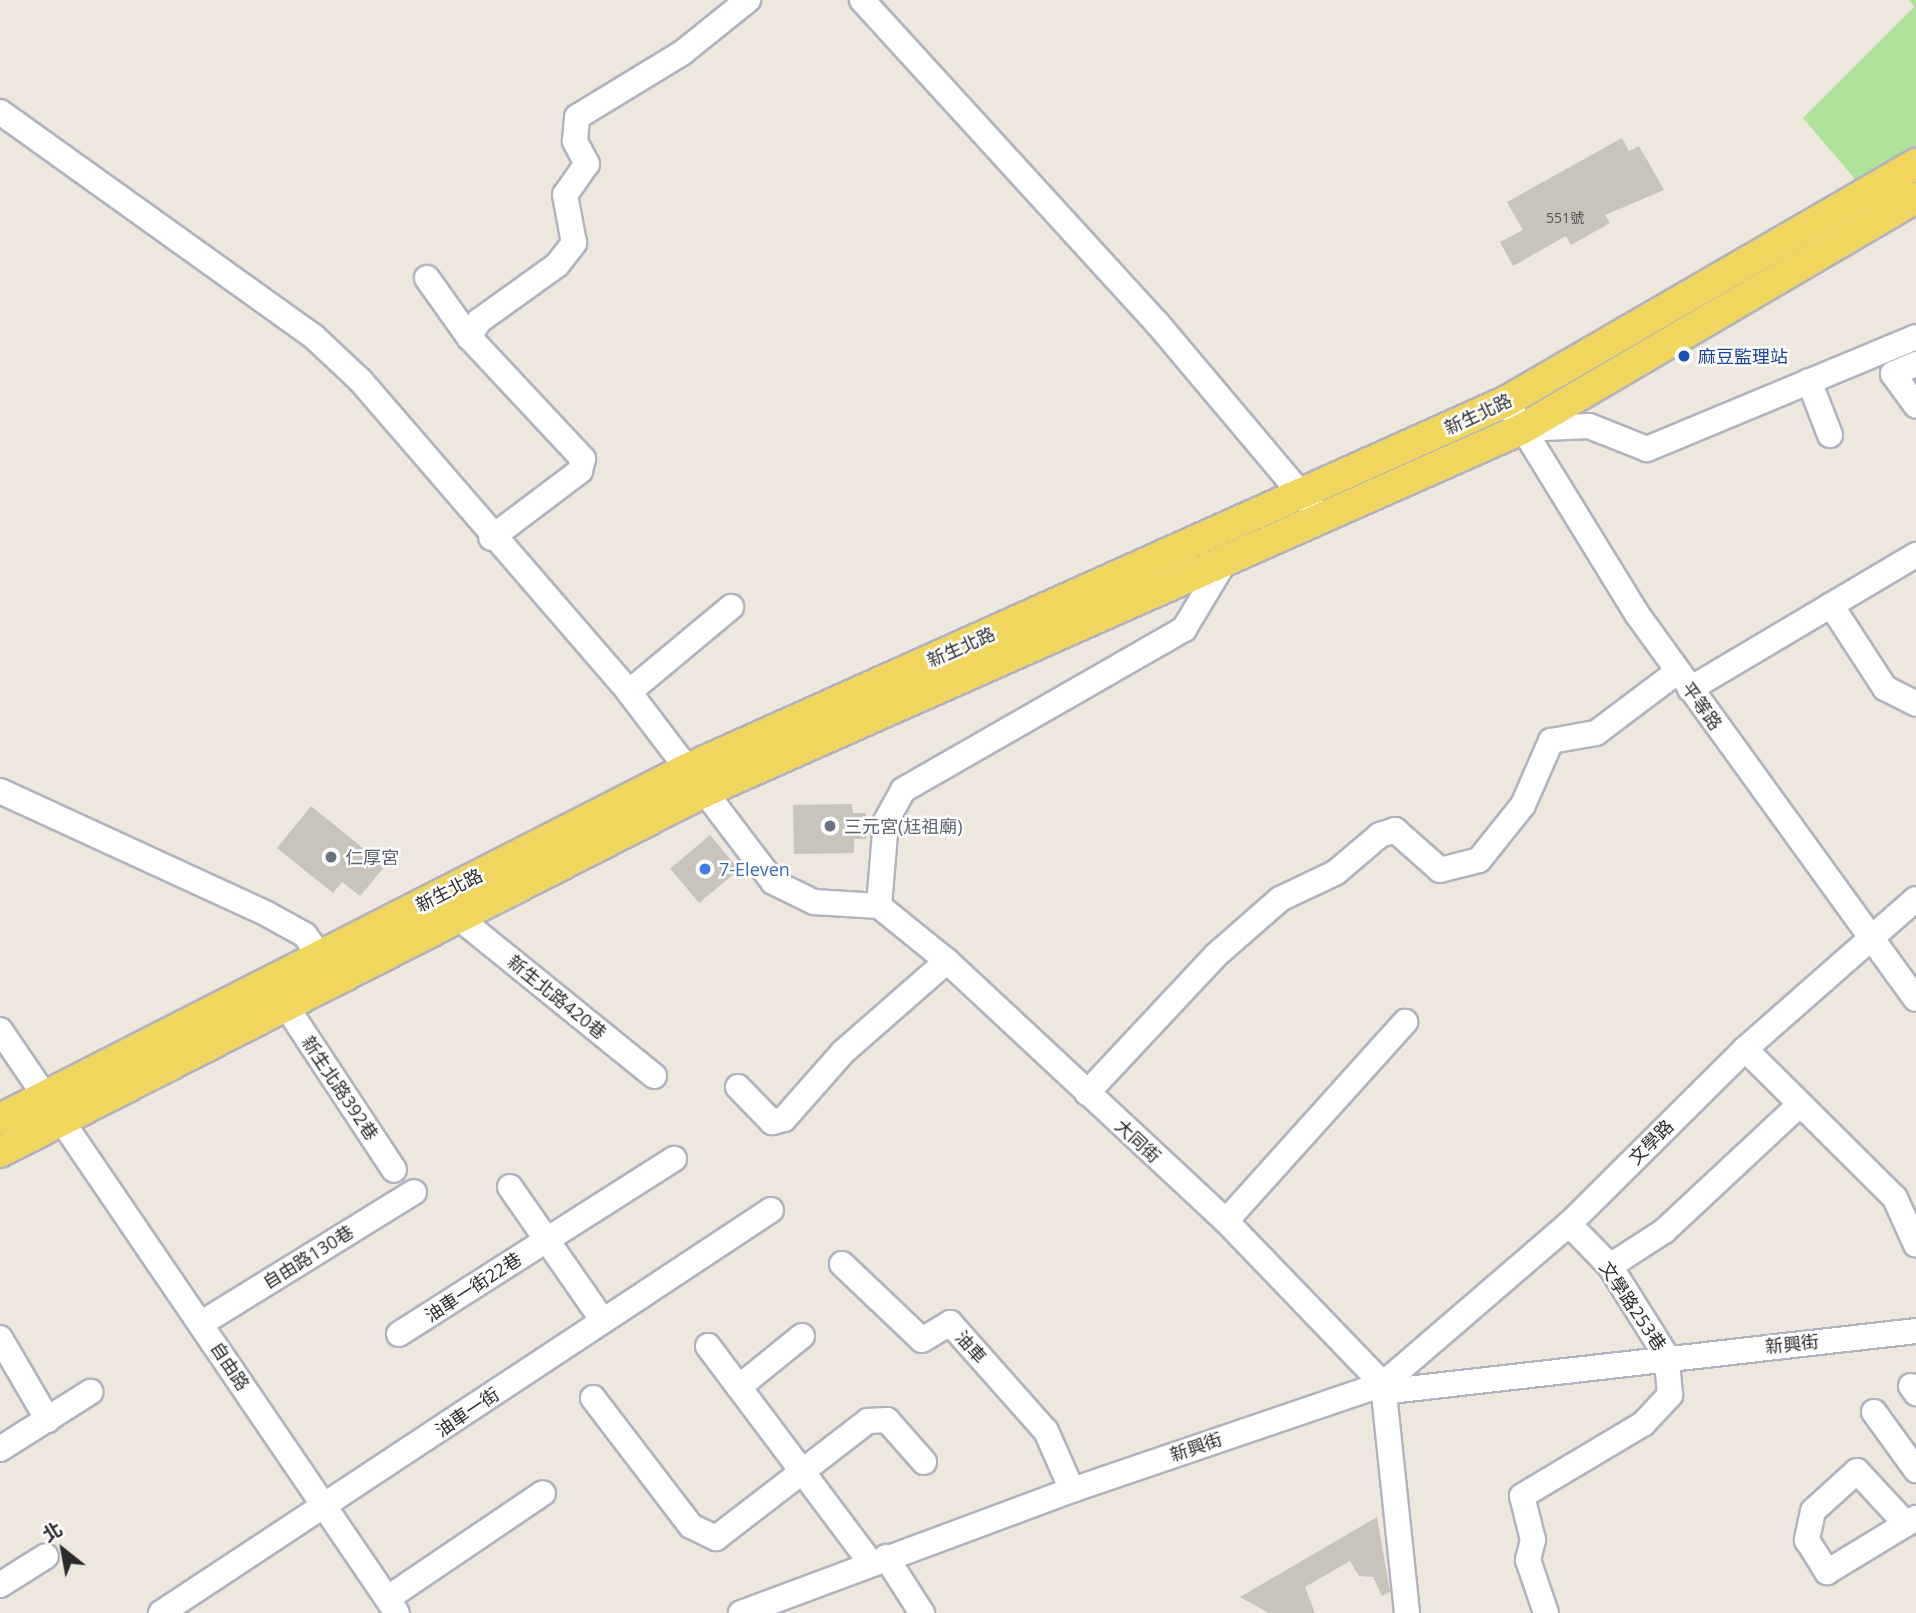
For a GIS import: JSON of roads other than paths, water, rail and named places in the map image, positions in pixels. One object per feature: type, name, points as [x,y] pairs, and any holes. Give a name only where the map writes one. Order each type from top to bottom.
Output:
[{"type":"main road","name":"新生北路","points":[[0,1152],[54,1107],[694,781],[1507,401],[1916,164]]},
{"type":"main road","name":"新生北路","points":[[0,1119],[54,1107],[286,1006],[329,967],[459,918],[694,781],[1222,566],[1522,429],[1916,198]]},
{"type":"street","points":[[469,337],[479,321],[557,265],[573,243],[565,195],[587,164],[575,141],[578,117],[682,53],[748,0]]},
{"type":"street","points":[[862,0],[1306,494],[1321,523]]},
{"type":"street","points":[[0,112],[314,337],[360,380],[491,538],[629,691],[694,781],[773,881],[814,902],[879,906],[886,821],[903,790],[1184,629],[1222,566]]},
{"type":"street","points":[[427,278],[469,337],[583,459],[580,471],[491,538]]},
{"type":"street","points":[[1522,429],[1589,426],[1647,449],[1916,337]]},
{"type":"street","points":[[1916,364],[1893,374],[1916,406]]},
{"type":"street","points":[[1809,381],[1830,435]]},
{"type":"street","name":"平等路","points":[[1507,401],[1522,429],[1683,680],[1916,999]]},
{"type":"street","points":[[1087,1093],[1215,956],[1280,899],[1335,873],[1380,835],[1395,831],[1440,870],[1479,860],[1522,804],[1551,741],[1595,733],[1683,680],[1831,605],[1916,555]]},
{"type":"street","points":[[1831,605],[1885,688],[1916,704]]},
{"type":"street","points":[[629,691],[730,607]]},
{"type":"street","points":[[0,790],[267,914],[305,935],[329,967]]},
{"type":"street","name":"文學路","points":[[1383,1384],[1569,1224],[1745,1049],[1870,936],[1916,899]]},
{"type":"street","name":"大同街","points":[[879,906],[947,961],[1226,1222],[1383,1384]]},
{"type":"street","name":"新生北路420巷","points":[[459,918],[654,1076]]},
{"type":"street","points":[[738,1087],[772,1122],[784,1119],[842,1052],[947,961]]},
{"type":"street","name":"新生北路392巷","points":[[286,1006],[394,1170]]},
{"type":"street","points":[[1226,1222],[1405,1022]]},
{"type":"street","name":"自由路","points":[[0,1030],[393,1606]]},
{"type":"street","points":[[1745,1049],[1895,1198],[1916,1245]]},
{"type":"street","points":[[1610,1266],[1664,1231],[1800,1104]]},
{"type":"street","name":"油車一街22巷","points":[[399,1334],[674,1159]]},
{"type":"street","points":[[510,1187],[603,1321]]},
{"type":"street","name":"自由路130巷","points":[[202,1323],[414,1192]]},
{"type":"street","name":"油車一街","points":[[161,1613],[771,1210]]},
{"type":"street","name":"文學路253巷","points":[[1569,1224],[1610,1266],[1667,1357]]},
{"type":"street","name":"油車","points":[[842,1264],[922,1340],[950,1322],[1046,1431],[1072,1490]]},
{"type":"street","name":"新興街","points":[[741,1613],[878,1559],[1383,1384],[1399,1390],[1667,1357],[1916,1331]]},
{"type":"street","points":[[738,1387],[802,1336]]},
{"type":"street","points":[[0,1338],[48,1420]]},
{"type":"street","points":[[708,1346],[803,1474],[922,1613]]},
{"type":"street","points":[[1546,1613],[1528,1560],[1533,1540],[1522,1496],[1664,1408],[1670,1395],[1667,1357]]},
{"type":"street","points":[[1383,1384],[1407,1613]]},
{"type":"street","points":[[0,1449],[90,1392]]},
{"type":"street","points":[[593,1398],[691,1526],[716,1538],[803,1474],[868,1420],[887,1420],[924,1462]]},
{"type":"street","points":[[1874,1412],[1916,1470]]},
{"type":"street","points":[[393,1606],[543,1493]]},
{"type":"street","points":[[0,1585],[46,1556]]},
{"type":"place","name":"麻豆監理站","points":[[1684,356]]},
{"type":"place","name":"三元宮(尪祖廟)","points":[[830,826]]},
{"type":"place","name":"仁厚宮","points":[[331,857]]},
{"type":"place","name":"7-Eleven","points":[[705,869]]}]
